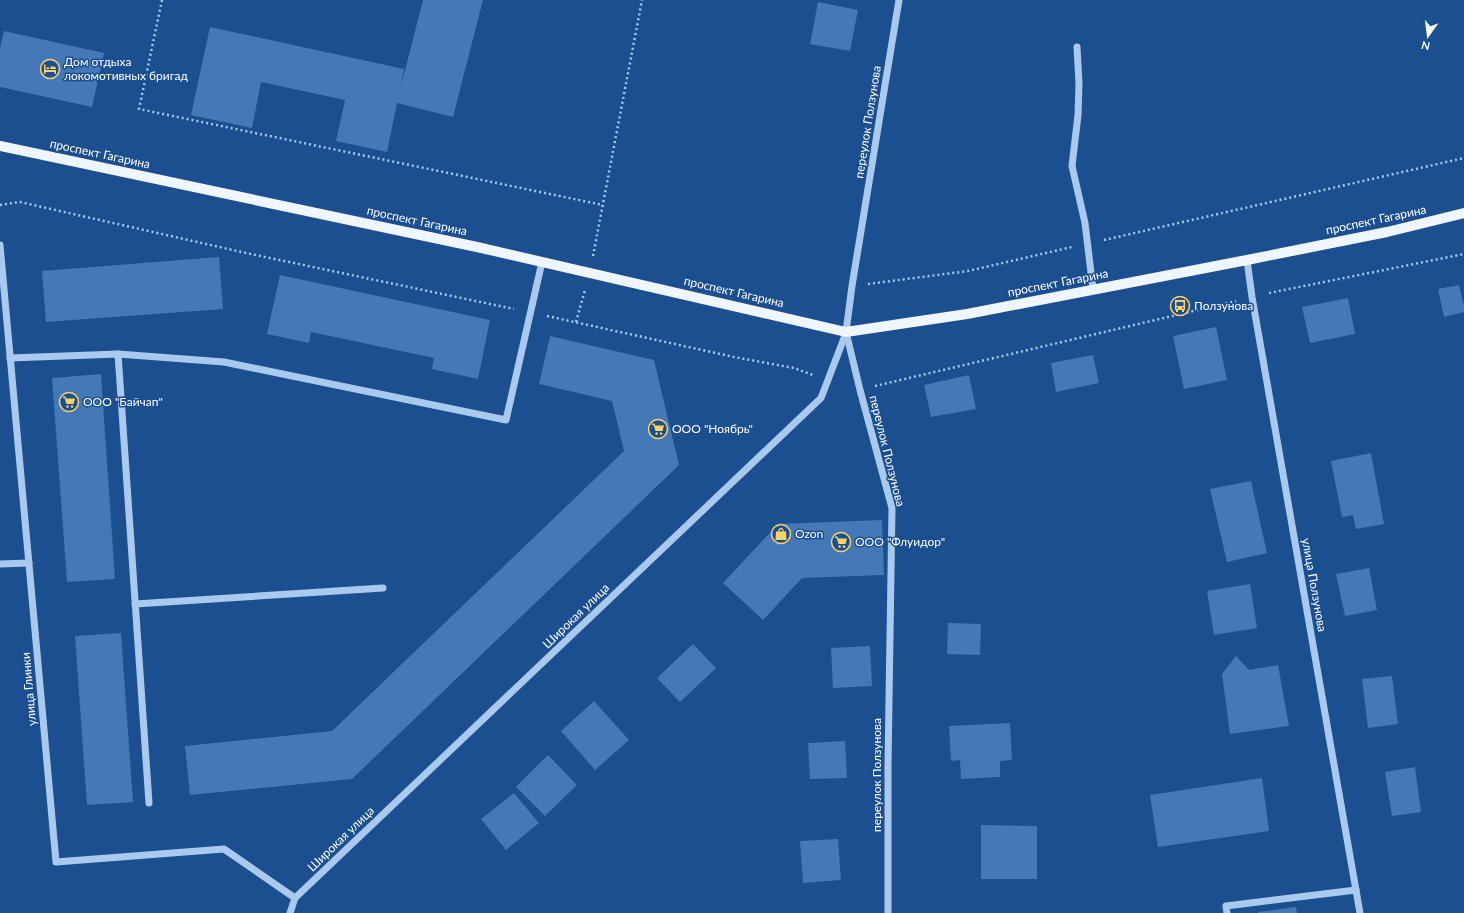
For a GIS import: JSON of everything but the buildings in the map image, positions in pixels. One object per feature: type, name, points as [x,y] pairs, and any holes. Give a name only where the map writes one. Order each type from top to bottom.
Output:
[{"type":"main road","name":"проспект Гагарина","points":[[0,146],[590,272],[846,332],[967,314],[1387,232],[1464,213]]},
{"type":"street","name":"переулок Ползунова","points":[[888,913],[888,765],[892,508],[846,332],[852,286],[899,0]]},
{"type":"street","points":[[1077,47],[1079,83],[1078,115],[1072,166],[1085,224],[1093,289]]},
{"type":"street","name":"улица Глинки","points":[[0,245],[56,862],[224,849],[295,898]]},
{"type":"street","name":"улица Ползунова","points":[[1247,260],[1252,297],[1360,913]]},
{"type":"street","points":[[10,358],[118,354],[224,362],[506,420],[542,262]]},
{"type":"street","name":"Широкая улица","points":[[295,898],[821,398],[846,332]]},
{"type":"street","points":[[118,354],[149,803]]},
{"type":"street","points":[[0,564],[29,563]]},
{"type":"street","points":[[135,604],[383,588]]},
{"type":"street","points":[[1227,913],[1226,906],[1356,890]]},
{"type":"street","points":[[290,913],[295,898]]},
{"type":"path","points":[[162,0],[139,109],[603,205]]},
{"type":"path","points":[[576,322],[590,272],[642,0]]},
{"type":"path","points":[[852,286],[968,271],[1464,158]]},
{"type":"path","points":[[0,205],[20,202],[246,253],[576,322],[734,357],[794,368],[828,380]]},
{"type":"path","points":[[860,390],[1252,297],[1464,254]]},
{"type":"place","name":"Дом отдыха локомотивных бригад","points":[[50,69]]},
{"type":"place","name":"Ползунова","points":[[1180,306]]},
{"type":"place","name":"ООО \"Байчап\"","points":[[69,402]]},
{"type":"place","name":"ООО \"Ноябрь\"","points":[[658,429]]},
{"type":"place","name":"Ozon","points":[[781,534]]},
{"type":"place","name":"ООО \"Флуидор\"","points":[[841,542]]}]
